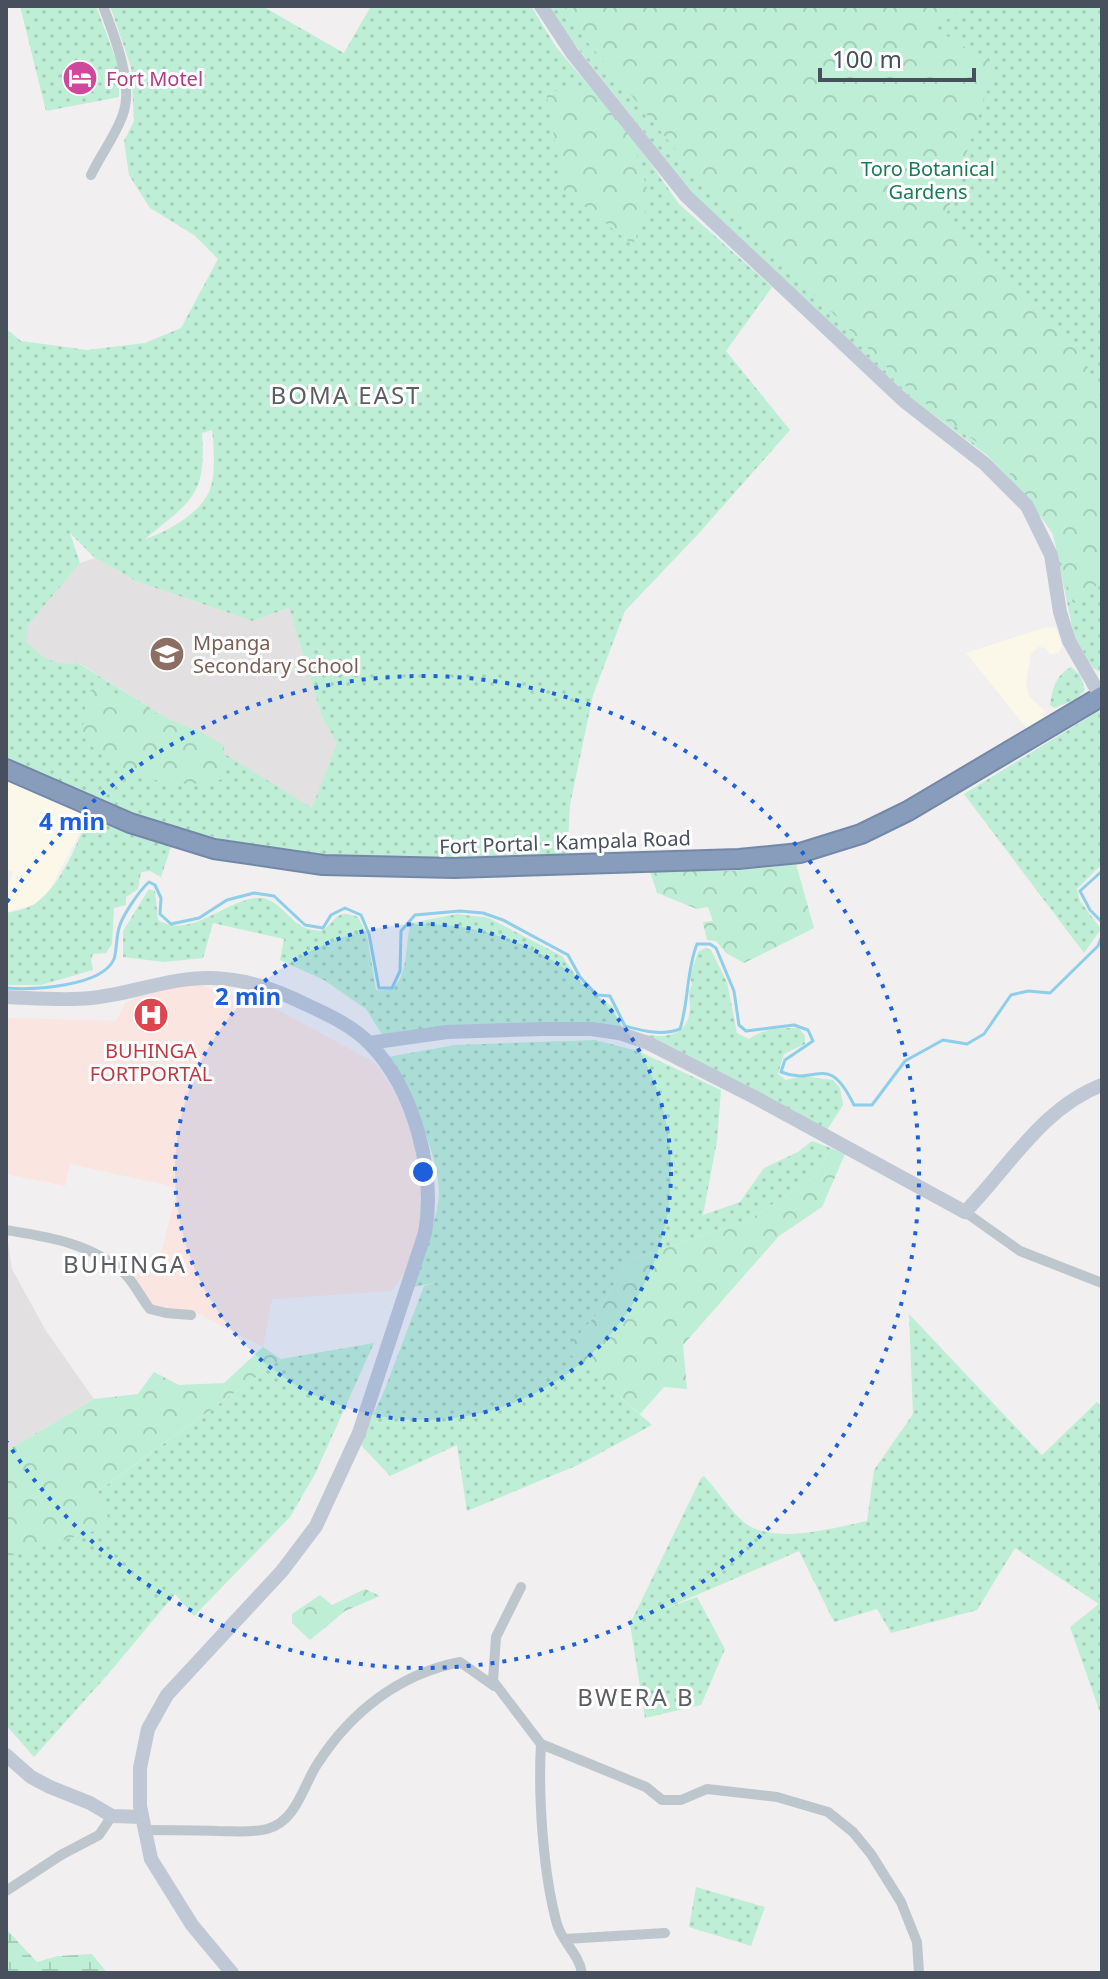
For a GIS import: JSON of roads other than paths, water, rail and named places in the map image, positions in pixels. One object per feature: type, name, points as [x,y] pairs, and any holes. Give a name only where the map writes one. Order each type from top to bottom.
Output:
[{"type":"highway","name":"Fort Portal - Kampala Road","points":[[6,769],[130,823],[200,844],[323,865],[454,868],[739,859],[800,853],[861,834],[908,811],[1101,697]]},
{"type":"main road","points":[[541,6],[572,53],[686,196],[904,401],[985,464],[1027,506],[1051,555],[1060,612],[1069,641],[1101,697]]},
{"type":"main road","points":[[6,997],[91,998],[171,981],[231,980],[278,991],[338,1019],[369,1043],[396,1078],[423,1150],[429,1211],[414,1269],[359,1433],[323,1512],[282,1571],[167,1695],[148,1729],[140,1768],[141,1818],[151,1859],[192,1925],[232,1973]]},
{"type":"main road","points":[[369,1043],[447,1032],[555,1029],[619,1033],[648,1043],[758,1099],[965,1212],[1055,1111],[1076,1096],[1102,1085]]},
{"type":"main road","points":[[6,1755],[31,1777],[112,1816],[141,1818]]},
{"type":"street","points":[[91,175],[125,111],[125,79],[120,54],[103,6]]},
{"type":"street","points":[[965,1212],[1020,1251],[1102,1283]]},
{"type":"street","points":[[6,1230],[86,1247],[125,1273],[150,1309],[191,1315]]},
{"type":"street","points":[[494,1686],[496,1637],[521,1587]]},
{"type":"street","points":[[141,1818],[249,1832],[281,1823],[302,1796],[316,1765],[346,1726],[367,1706],[428,1670],[460,1662],[494,1686],[541,1744],[646,1787],[662,1800],[681,1800],[707,1789],[777,1797],[828,1812],[853,1832],[871,1854],[901,1902],[917,1942],[919,1973]]},
{"type":"street","points":[[541,1744],[539,1766],[545,1852],[557,1926],[580,1963],[582,1973]]},
{"type":"street","points":[[6,1891],[61,1855],[99,1835],[112,1816]]},
{"type":"street","points":[[565,1939],[665,1933]]},
{"type":"waterway","points":[[1102,871],[1080,891],[1090,910],[1102,922]]},
{"type":"waterway","points":[[6,988],[65,985],[96,976],[107,968],[114,959],[124,917],[149,882],[155,885],[161,898],[160,914],[171,924],[199,918],[227,900],[254,893],[274,896],[305,925],[323,928],[331,915],[345,908],[361,915],[369,934],[379,988],[392,988],[400,971],[401,931],[415,915],[460,911],[483,913],[503,920],[568,955],[580,977],[597,995],[610,996],[625,1026],[652,1032],[680,1029],[697,944],[710,944],[716,948],[734,991],[739,1025],[746,1031],[794,1025],[808,1030],[813,1041],[785,1060],[781,1072],[804,1076],[829,1074],[845,1088],[854,1105],[872,1105],[905,1061],[943,1040],[967,1044],[984,1034],[1011,995],[1028,991],[1050,993],[1098,946],[1102,936]]},
{"type":"place","name":"Fort Motel","points":[[80,78]]},
{"type":"place","name":"Mpanga Secondary School","points":[[167,654]]},
{"type":"place","name":"BUHINGA FORTPORTAL","points":[[151,1015]]},
{"type":"district","name":"BOMA EAST","points":[[346,394]]},
{"type":"district","name":"BUHINGA","points":[[125,1263]]},
{"type":"district","name":"BWERA B","points":[[636,1696]]},
{"type":"park label","name":"Toro Botanical Gardens","points":[[928,180]]}]
